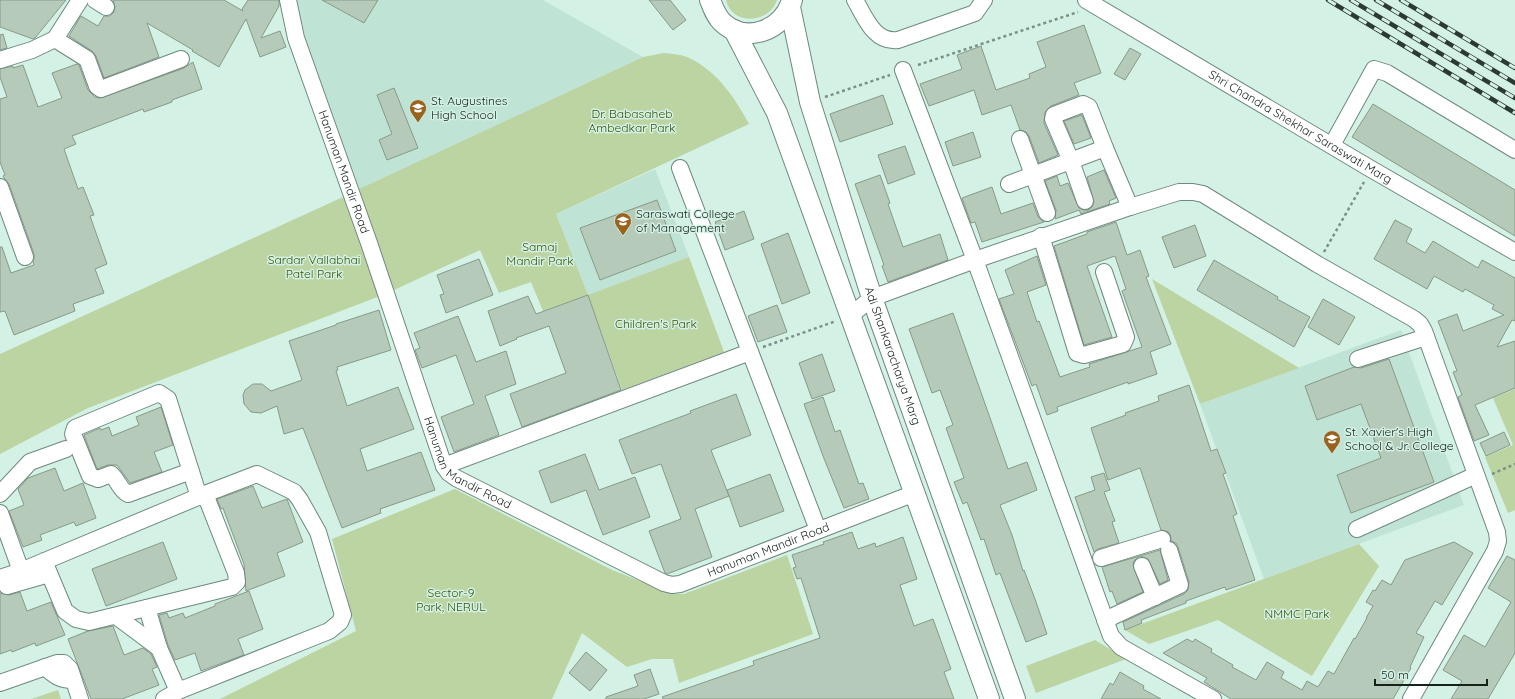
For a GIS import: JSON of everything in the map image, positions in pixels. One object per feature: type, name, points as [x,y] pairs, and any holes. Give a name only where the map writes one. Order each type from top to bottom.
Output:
[{"type":"main road","points":[[710,0],[714,12],[723,22],[734,30],[748,33],[761,32],[773,27],[784,18],[791,4]]},
{"type":"main road","name":"Adi Shankaracharya Marg","points":[[791,4],[810,102],[872,298],[1014,699]]},
{"type":"main road","name":"Adi Shankaracharya Marg","points":[[734,30],[777,113],[915,493],[986,696]]},
{"type":"street","points":[[0,60],[32,50],[56,39],[80,0]]},
{"type":"street","name":"Hanuman Mandir Road","points":[[288,0],[296,38],[369,243],[444,466],[449,473],[456,478],[664,583],[672,585],[680,584],[915,493]]},
{"type":"street","points":[[855,0],[873,31],[892,40],[898,40],[975,13],[984,0]]},
{"type":"street","name":"Shri Chandra Shekhar Saraswati Marg","points":[[1091,3],[1371,169],[1515,252]]},
{"type":"street","points":[[56,39],[87,59],[97,86],[101,89],[181,59]]},
{"type":"street","points":[[1332,145],[1374,69],[1387,73],[1515,150]]},
{"type":"street","points":[[903,70],[975,260],[1111,636],[1121,647],[1211,699]]},
{"type":"street","points":[[1085,201],[1071,161],[1053,119],[1054,115],[1083,104],[1089,107],[1130,207]]},
{"type":"street","points":[[1020,139],[1047,213]]},
{"type":"street","points":[[1009,184],[1105,148]]},
{"type":"street","points":[[680,168],[818,530]]},
{"type":"street","points":[[0,187],[25,257]]},
{"type":"street","points":[[851,315],[872,298],[1041,236],[1179,192],[1193,192],[1203,194],[1317,264],[1414,319],[1420,324],[1426,337],[1498,541],[1495,551],[1411,699]]},
{"type":"street","points":[[1041,236],[1077,353],[1084,355],[1123,344],[1126,337],[1104,272]]},
{"type":"street","points":[[1358,359],[1426,337]]},
{"type":"street","points":[[444,466],[750,352]]},
{"type":"street","points":[[47,568],[65,611],[76,619],[89,622],[232,587],[237,582],[236,573],[191,471],[168,399],[159,393],[75,428],[73,434],[90,476],[98,479],[111,474],[116,478],[122,490],[128,494],[191,471]]},
{"type":"street","points":[[0,494],[30,462],[66,449]]},
{"type":"street","points":[[0,589],[202,495],[257,474],[294,492],[318,532],[343,615],[340,622],[329,631],[171,695],[147,608]]},
{"type":"street","points":[[1357,529],[1477,478]]},
{"type":"street","points":[[0,513],[21,571]]},
{"type":"street","points":[[0,528],[2,533],[0,535]]},
{"type":"street","points":[[1101,558],[1166,545],[1180,585],[1105,620]]},
{"type":"street","points":[[1142,566],[1155,597]]},
{"type":"street","points":[[0,578],[21,571],[47,568]]},
{"type":"street","points":[[116,616],[159,648]]},
{"type":"street","points":[[0,683],[44,667],[57,663],[64,663],[70,668],[80,699]]},
{"type":"path","points":[[810,102],[1091,3]]},
{"type":"path","points":[[1317,264],[1371,169]]},
{"type":"path","points":[[750,352],[851,315]]},
{"type":"path","points":[[1477,478],[1515,464]]},
{"type":"shaded area","name":"St. Augustines High School","points":[[296,0],[543,0],[643,57],[359,189],[303,36]]},
{"type":"shaded area","name":"Saraswati College of Management","points":[[655,169],[689,257],[588,295],[556,214]]},
{"type":"shaded area","name":"St. Xavier's High School & Jr. College","points":[[1401,330],[1464,505],[1264,579],[1200,404]]},
{"type":"green space","points":[[726,0],[777,0],[773,8],[766,14],[751,19],[743,18],[735,14]]},
{"type":"green space","name":"Dr. Babasaheb Ambedkar Park","points":[[664,53],[677,54],[686,57],[708,70],[717,78],[738,105],[749,124],[556,214],[588,295],[543,311],[531,282],[499,293],[480,250],[394,290],[359,189],[643,57]]},
{"type":"green space","name":"Sardar Vallabhai Patel Park","points":[[343,197],[380,296],[88,408],[0,454],[0,354]]},
{"type":"green space","name":"Children's Park","points":[[689,257],[724,352],[622,390],[588,295]]},
{"type":"green space","points":[[1152,279],[1299,368],[1200,404]]},
{"type":"green space","points":[[1515,389],[1515,510],[1508,513],[1485,457],[1513,445],[1493,398]]},
{"type":"green space","name":"Sector-9 Park, NERUL","points":[[455,489],[612,570],[673,594],[684,594],[787,555],[813,634],[679,683],[673,659],[652,659],[627,667],[582,633],[552,699],[220,699],[356,631],[332,539]]},
{"type":"green space","name":"NMMC Park","points":[[1359,544],[1379,566],[1312,676],[1218,620],[1149,644],[1125,630]]},
{"type":"green space","points":[[1095,640],[1126,659],[1036,693],[1026,666]]},
{"type":"green space","points":[[58,690],[61,699],[31,699]]},
{"type":"building","points":[[0,0],[66,0],[33,39],[0,27]]},
{"type":"building","points":[[113,0],[224,0],[243,11],[242,9],[248,0],[279,0],[279,6],[261,38],[280,31],[286,47],[260,57],[246,19],[219,67],[147,23],[159,57],[104,78],[96,56],[92,51],[69,36],[81,16],[98,26],[104,16],[110,16],[114,12],[115,7]]},
{"type":"building","points":[[322,0],[378,0],[364,23]]},
{"type":"building","points":[[649,0],[670,0],[686,20],[673,30]]},
{"type":"building","points":[[1084,25],[1101,73],[1074,83],[1079,95],[1051,106],[1045,112],[1044,123],[1058,155],[1039,163],[1029,136],[1026,132],[1020,130],[1011,105],[982,115],[974,90],[929,106],[920,84],[962,69],[957,55],[981,46],[996,90],[1030,78],[1029,74],[1046,67],[1037,42]]},
{"type":"building","points":[[3,34],[7,48],[0,50],[0,35]]},
{"type":"building","points":[[1130,48],[1141,54],[1125,80],[1114,74]]},
{"type":"building","points":[[193,62],[202,89],[172,100],[172,102],[144,112],[143,109],[72,136],[76,144],[64,149],[78,189],[83,187],[94,215],[90,216],[107,264],[95,269],[104,293],[73,304],[75,311],[14,335],[5,311],[0,312],[0,247],[2,247],[11,273],[34,265],[34,254],[9,184],[3,176],[5,175],[0,162],[0,99],[7,97],[0,77],[0,69],[13,66],[13,68],[23,65],[38,107],[62,98],[52,73],[77,64],[79,65],[88,90],[95,97],[100,98],[184,68]]},
{"type":"building","points":[[394,88],[418,148],[387,160],[379,140],[392,134],[377,95]]},
{"type":"building","points":[[883,95],[893,124],[840,142],[830,114]]},
{"type":"building","points":[[1373,104],[1515,190],[1515,236],[1352,137]]},
{"type":"building","points":[[1082,115],[1091,138],[1074,144],[1064,121]]},
{"type":"building","points":[[973,132],[981,157],[953,166],[945,142]]},
{"type":"building","points":[[905,146],[915,174],[888,184],[878,155]]},
{"type":"building","points":[[1104,170],[1116,198],[1109,201],[1110,204],[1081,214],[1079,210],[1055,219],[1056,210],[1045,181],[1057,176],[1060,186],[1068,183],[1079,208],[1088,210],[1092,207],[1094,202],[1087,177]]},
{"type":"building","points":[[880,175],[890,203],[888,204],[903,247],[940,234],[948,260],[888,282],[882,266],[884,265],[855,184]]},
{"type":"building","points":[[992,187],[1001,214],[1033,203],[1038,217],[1044,222],[982,242],[975,222],[971,223],[962,198]]},
{"type":"building","points":[[657,200],[676,251],[600,280],[580,228]]},
{"type":"building","points":[[744,211],[754,239],[725,250],[715,222]]},
{"type":"building","points":[[1395,220],[1412,229],[1406,242],[1425,253],[1433,241],[1478,268],[1482,260],[1515,278],[1515,321],[1512,320],[1497,347],[1515,341],[1515,388],[1475,405],[1489,435],[1474,441],[1458,397],[1462,395],[1453,372],[1457,371],[1438,321],[1457,314],[1463,331],[1504,315],[1492,309],[1494,305],[1465,289],[1463,292],[1434,276],[1427,289],[1374,259]]},
{"type":"building","points":[[1116,222],[1127,255],[1140,250],[1149,276],[1146,277],[1171,344],[1150,352],[1157,374],[1128,384],[1128,382],[1057,407],[1058,411],[1047,415],[1036,384],[1032,386],[999,299],[1014,294],[1005,270],[1037,256],[1046,285],[1027,292],[1037,322],[1039,321],[1060,377],[1090,367],[1089,364],[1142,347],[1122,291],[1126,289],[1115,256],[1087,266],[1112,337],[1084,345],[1054,246]]},
{"type":"building","points":[[1195,225],[1206,256],[1174,268],[1162,237]]},
{"type":"building","points":[[788,233],[810,293],[782,304],[761,244]]},
{"type":"building","points":[[479,259],[493,295],[446,313],[440,295],[444,294],[437,275]]},
{"type":"building","points":[[1214,260],[1278,297],[1277,299],[1310,317],[1294,347],[1197,290]]},
{"type":"building","points":[[588,295],[621,390],[522,427],[510,394],[566,373],[549,326],[516,338],[517,339],[500,346],[488,311],[528,296],[536,314]]},
{"type":"building","points":[[1323,299],[1355,317],[1339,345],[1308,327]]},
{"type":"building","points":[[777,305],[787,332],[758,342],[748,316]]},
{"type":"building","points":[[379,310],[391,350],[337,367],[338,370],[336,371],[347,406],[398,387],[414,429],[360,449],[367,471],[421,452],[435,490],[380,509],[381,513],[342,528],[303,428],[284,434],[277,406],[261,413],[251,412],[244,404],[243,395],[245,390],[253,384],[262,384],[271,391],[302,380],[289,341]]},
{"type":"building","points":[[953,313],[1008,469],[1027,462],[1037,490],[1000,505],[1047,634],[1026,642],[1000,573],[996,575],[984,539],[981,540],[967,502],[963,504],[954,482],[964,478],[946,428],[953,425],[940,390],[932,393],[909,329]]},
{"type":"building","points":[[458,316],[476,362],[506,351],[516,384],[485,396],[499,435],[454,452],[441,417],[474,404],[456,355],[422,368],[415,350],[420,348],[414,333]]},
{"type":"building","points":[[822,354],[835,391],[812,399],[799,363]]},
{"type":"building","name":"St. Xavier's High School & Jr. College","points":[[1389,359],[1434,482],[1351,513],[1337,475],[1381,458],[1361,404],[1317,420],[1305,386],[1354,367],[1361,368]]},
{"type":"building","points":[[1189,385],[1211,451],[1217,449],[1226,473],[1223,474],[1237,514],[1233,516],[1255,580],[1226,590],[1225,587],[1186,601],[1186,603],[1141,620],[1142,623],[1125,630],[1123,622],[1184,594],[1188,590],[1189,582],[1176,543],[1171,541],[1169,532],[1161,530],[1140,468],[1108,480],[1091,428],[1126,415],[1125,413],[1159,401],[1158,396]]},
{"type":"building","points":[[736,394],[751,435],[711,450],[729,496],[695,509],[712,557],[667,574],[665,573],[649,531],[681,519],[661,464],[632,474],[619,440],[691,413],[690,411]]},
{"type":"building","points":[[823,397],[835,432],[840,430],[859,484],[863,483],[869,499],[844,508],[804,404]]},
{"type":"building","points":[[161,407],[173,445],[154,452],[162,472],[130,483],[117,465],[108,465],[97,469],[84,435],[100,428],[101,430],[109,427],[112,436],[139,425],[136,417]]},
{"type":"building","points":[[1504,432],[1510,445],[1486,456],[1480,443]]},
{"type":"building","points":[[585,454],[599,490],[635,477],[650,517],[603,535],[586,490],[551,503],[539,471]]},
{"type":"building","points":[[55,468],[64,491],[83,483],[96,518],[76,526],[74,522],[40,535],[42,540],[23,547],[9,511],[24,505],[18,489],[28,478]]},
{"type":"building","points":[[1104,473],[1110,490],[1104,492],[1115,521],[1112,522],[1119,543],[1098,549],[1094,552],[1075,497],[1095,490],[1091,477]]},
{"type":"building","points":[[770,474],[784,511],[740,527],[727,490]]},
{"type":"building","points":[[253,486],[262,508],[287,499],[303,542],[277,553],[285,576],[246,591],[244,564],[223,508],[221,509],[217,499]]},
{"type":"building","points":[[852,532],[858,549],[875,543],[876,547],[903,537],[917,579],[900,585],[914,626],[933,619],[951,669],[944,672],[954,699],[663,699],[662,697],[754,665],[753,661],[820,638],[801,578],[797,579],[793,568],[796,567],[792,555]]},
{"type":"building","points":[[163,542],[177,579],[106,606],[92,569]]},
{"type":"building","points":[[1454,542],[1473,553],[1442,605],[1435,601],[1416,633],[1424,637],[1410,667],[1411,668],[1393,699],[1231,699],[1204,682],[1207,678],[1163,653],[1187,639],[1193,642],[1195,639],[1212,649],[1211,652],[1233,665],[1232,667],[1256,680],[1267,662],[1284,672],[1281,678],[1302,690],[1307,681],[1318,687],[1328,671],[1334,674],[1354,638],[1355,639],[1373,606],[1366,602],[1373,590],[1375,591],[1382,580],[1391,585],[1405,560]]},
{"type":"building","points":[[1160,550],[1168,580],[1160,584],[1148,559],[1138,557],[1134,561],[1133,565],[1143,592],[1117,604],[1112,591],[1110,592],[1102,567]]},
{"type":"building","points":[[1507,556],[1515,560],[1515,653],[1488,699],[1451,699],[1462,681],[1443,670],[1464,635],[1485,647],[1511,602],[1488,588]]},
{"type":"building","points":[[249,591],[263,629],[238,639],[244,655],[201,671],[195,653],[175,660],[168,645],[159,615],[167,613],[169,618],[183,613],[185,618],[215,606],[215,604]]},
{"type":"building","points":[[20,592],[27,611],[51,602],[65,635],[36,646],[35,643],[12,652],[11,650],[0,654],[0,593],[9,595]]},
{"type":"building","points":[[113,626],[124,655],[143,648],[151,654],[157,667],[152,669],[159,685],[122,699],[91,699],[68,639],[88,631]]},
{"type":"building","points":[[586,652],[607,670],[590,691],[569,673]]},
{"type":"building","points":[[650,669],[659,694],[644,699],[606,699],[606,697],[638,686],[634,675]]},
{"type":"building","points":[[1120,672],[1144,686],[1143,689],[1161,699],[1101,699],[1110,683],[1113,685]]},
{"type":"railway","points":[[1328,0],[1515,113]]},
{"type":"railway","points":[[1351,0],[1515,98]]},
{"type":"railway","points":[[1376,0],[1515,83]]},
{"type":"railway","points":[[1401,0],[1515,68]]},
{"type":"place","name":"St. Augustines High School","points":[[418,123]]},
{"type":"place","name":"Saraswati College of Management","points":[[623,236]]},
{"type":"place","name":"St. Xavier's High School & Jr. College","points":[[1332,454]]},
{"type":"park label","name":"Samaj Mandir Park","points":[[540,254]]}]
